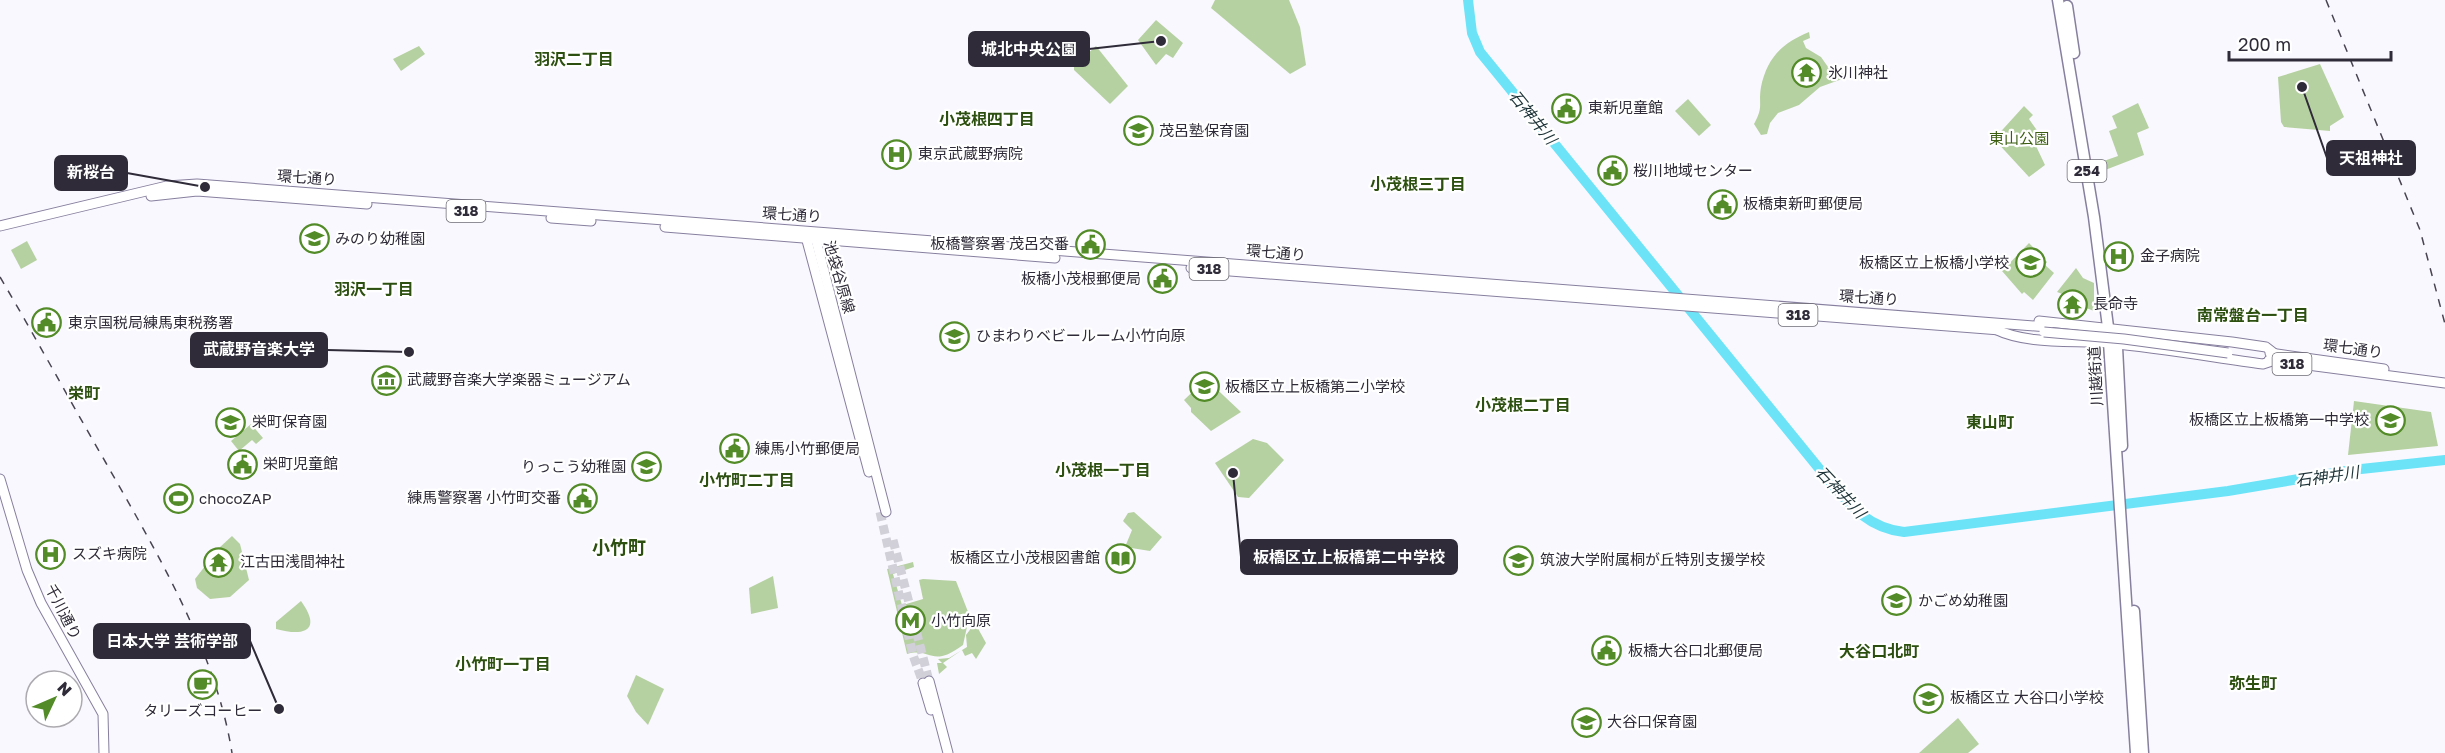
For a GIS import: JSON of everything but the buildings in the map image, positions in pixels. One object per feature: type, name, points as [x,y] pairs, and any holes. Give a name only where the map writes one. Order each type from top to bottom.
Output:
[{"type":"highway","name":"川越街道","points":[[2058,0],[2111,327]]},
{"type":"highway","name":"川越街道","points":[[2066,0],[2102,226],[2113,344],[2136,753]]},
{"type":"highway","name":"川越街道","points":[[2123,512],[2143,753]]},
{"type":"main road","name":"環七通り","points":[[0,232],[167,186],[197,184],[809,236],[1995,329],[2125,334],[2228,351],[2445,378]]},
{"type":"main road","name":"環七通り","points":[[0,226],[125,199]]},
{"type":"main road","name":"環七通り","points":[[809,236],[1980,322],[2046,330]]},
{"type":"main road","name":"池袋谷原線","points":[[809,236],[821,262],[883,512],[816,272],[809,236]]},
{"type":"main road","points":[[816,272],[821,262]]},
{"type":"main road","points":[[1980,322],[2001,318],[2111,327],[2266,347],[2274,357],[2263,364],[2113,344],[2006,334],[1995,329]]},
{"type":"main road","name":"環七通り","points":[[2274,357],[2445,383]]},
{"type":"main road","name":"千川通り","points":[[0,479],[24,560],[41,603],[103,714],[104,753]]},
{"type":"main road","points":[[942,753],[926,682],[948,753]]},
{"type":"green space","points":[[1215,0],[1289,0],[1300,27],[1306,65],[1290,74],[1211,8]]},
{"type":"green space","points":[[1156,20],[1183,43],[1173,58],[1166,54],[1156,65],[1138,40]]},
{"type":"green space","points":[[1809,32],[1810,38],[1803,41],[1806,48],[1821,57],[1833,74],[1842,73],[1845,78],[1820,87],[1799,105],[1778,113],[1770,123],[1767,134],[1761,135],[1754,124],[1759,113],[1761,87],[1767,68],[1777,53],[1791,41]]},
{"type":"green space","points":[[419,46],[425,54],[401,71],[393,59]]},
{"type":"green space","points":[[1096,46],[1128,86],[1110,104],[1074,70],[1074,66]]},
{"type":"green space","points":[[2320,64],[2344,117],[2330,126],[2330,131],[2284,127],[2281,122],[2278,77]]},
{"type":"green space","points":[[1688,99],[1711,125],[1699,136],[1675,111]]},
{"type":"green space","points":[[2138,103],[2149,128],[2137,133],[2144,155],[2100,172],[2098,163],[2118,156],[2109,131],[2117,128],[2112,116]]},
{"type":"green space","name":"東山公園","points":[[2024,106],[2033,115],[2029,119],[2043,139],[2036,146],[2045,165],[2029,177],[1994,139]]},
{"type":"green space","points":[[27,241],[37,260],[21,269],[11,250]]},
{"type":"green space","points":[[2029,243],[2054,273],[2033,300],[2024,292],[2022,294],[2002,271]]},
{"type":"green space","points":[[2076,268],[2083,278],[2094,283],[2094,311],[2081,306],[2083,302],[2057,292]]},
{"type":"green space","points":[[1206,379],[1241,412],[1211,431],[1191,412],[1191,408],[1184,400]]},
{"type":"green space","points":[[2354,401],[2431,412],[2438,446],[2348,455]]},
{"type":"green space","points":[[251,424],[263,438],[256,444],[252,440],[239,451],[231,441]]},
{"type":"green space","points":[[1253,439],[1267,443],[1284,460],[1249,498],[1238,497],[1215,463]]},
{"type":"green space","points":[[1134,512],[1162,537],[1150,551],[1125,547],[1132,530],[1123,521],[1128,513]]},
{"type":"green space","points":[[232,536],[240,544],[249,580],[230,597],[210,599],[197,588],[195,579],[219,548]]},
{"type":"green space","points":[[913,562],[914,567],[893,574],[906,619],[903,605],[923,599],[919,580],[923,579],[956,581],[972,622],[967,627],[963,645],[944,656],[907,654],[887,569]]},
{"type":"green space","points":[[773,576],[778,608],[751,614],[749,588]]},
{"type":"green space","points":[[301,601],[310,619],[307,629],[295,632],[276,629],[276,622]]},
{"type":"green space","points":[[975,623],[986,643],[976,659],[972,653],[965,656],[962,650],[967,647],[966,635]]},
{"type":"green space","points":[[961,651],[943,663],[947,667],[939,674],[937,663],[942,663],[938,659],[949,658]]},
{"type":"green space","points":[[636,675],[664,689],[648,725],[636,712],[627,696]]},
{"type":"green space","points":[[1958,718],[1979,744],[1968,753],[1919,753]]},
{"type":"waterway","name":"石神井川","points":[[1468,0],[1472,33],[1480,52],[1826,477],[1851,505],[1879,526],[1904,532],[2228,491],[2352,470],[2445,460]]},
{"type":"tunnel","points":[[880,512],[913,655],[923,683]]},
{"type":"tunnel","points":[[893,540],[929,681]]},
{"type":"railway","points":[[2326,0],[2420,230],[2445,324]]},
{"type":"railway","points":[[0,277],[145,531],[182,603],[213,677],[232,753]]},
{"type":"place","name":"城北中央公園","points":[[1161,41]]},
{"type":"place","name":"氷川神社","points":[[1807,73]]},
{"type":"place","name":"天祖神社","points":[[2302,87]]},
{"type":"place","name":"東新児童館","points":[[1567,108]]},
{"type":"place","name":"茂呂塾保育園","points":[[1138,131]]},
{"type":"place","name":"東京武蔵野病院","points":[[897,154]]},
{"type":"place","name":"桜川地域センター","points":[[1612,171]]},
{"type":"place","name":"新桜台","points":[[205,187]]},
{"type":"place","name":"板橋東新町郵便局","points":[[1722,204]]},
{"type":"place","name":"みのり幼稚園","points":[[314,239]]},
{"type":"place","name":"板橋警察署 茂呂交番","points":[[1090,244]]},
{"type":"place","name":"金子病院","points":[[2119,256]]},
{"type":"place","name":"板橋区立上板橋小学校","points":[[2030,263]]},
{"type":"place","name":"板橋小茂根郵便局","points":[[1162,279]]},
{"type":"place","name":"長命寺","points":[[2072,304]]},
{"type":"place","name":"東京国税局練馬東税務署","points":[[47,323]]},
{"type":"place","name":"ひまわりベビールーム小竹向原","points":[[955,336]]},
{"type":"place","name":"武蔵野音楽大学","points":[[409,352]]},
{"type":"place","name":"武蔵野音楽大学楽器ミュージアム","points":[[386,380]]},
{"type":"place","name":"板橋区立上板橋第二小学校","points":[[1204,387]]},
{"type":"place","name":"板橋区立上板橋第一中学校","points":[[2390,420]]},
{"type":"place","name":"栄町保育園","points":[[231,422]]},
{"type":"place","name":"練馬小竹郵便局","points":[[734,449]]},
{"type":"place","name":"栄町児童館","points":[[242,464]]},
{"type":"place","name":"りっこう幼稚園","points":[[647,467]]},
{"type":"place","name":"板橋区立上板橋第二中学校","points":[[1233,473]]},
{"type":"place","name":"練馬警察署 小竹町交番","points":[[582,498]]},
{"type":"place","name":"chocoZAP","points":[[178,499]]},
{"type":"place","name":"スズキ病院","points":[[51,554]]},
{"type":"place","name":"板橋区立小茂根図書館","points":[[1121,558]]},
{"type":"place","name":"筑波大学附属桐が丘特別支援学校","points":[[1519,560]]},
{"type":"place","name":"江古田浅間神社","points":[[219,562]]},
{"type":"place","name":"かごめ幼稚園","points":[[1897,601]]},
{"type":"place","name":"小竹向原","points":[[910,621]]},
{"type":"place","name":"板橋大谷口北郵便局","points":[[1607,651]]},
{"type":"place","name":"タリーズコーヒー","points":[[203,684]]},
{"type":"place","name":"板橋区立 大谷口小学校","points":[[1929,698]]},
{"type":"place","name":"日本大学 芸術学部","points":[[279,709]]},
{"type":"place","name":"大谷口保育園","points":[[1586,722]]},
{"type":"district","name":"羽沢二丁目","points":[[574,59]]},
{"type":"district","name":"小茂根四丁目","points":[[987,119]]},
{"type":"district","name":"小茂根三丁目","points":[[1418,184]]},
{"type":"district","name":"羽沢一丁目","points":[[374,289]]},
{"type":"district","name":"南常盤台一丁目","points":[[2253,315]]},
{"type":"district","name":"栄町","points":[[84,393]]},
{"type":"district","name":"小茂根二丁目","points":[[1523,405]]},
{"type":"district","name":"東山町","points":[[1990,422]]},
{"type":"district","name":"小茂根一丁目","points":[[1103,470]]},
{"type":"district","name":"小竹町二丁目","points":[[747,480]]},
{"type":"district","name":"小竹町","points":[[619,548]]},
{"type":"district","name":"大谷口北町","points":[[1879,651]]},
{"type":"district","name":"小竹町一丁目","points":[[503,664]]},
{"type":"district","name":"弥生町","points":[[2253,683]]}]
